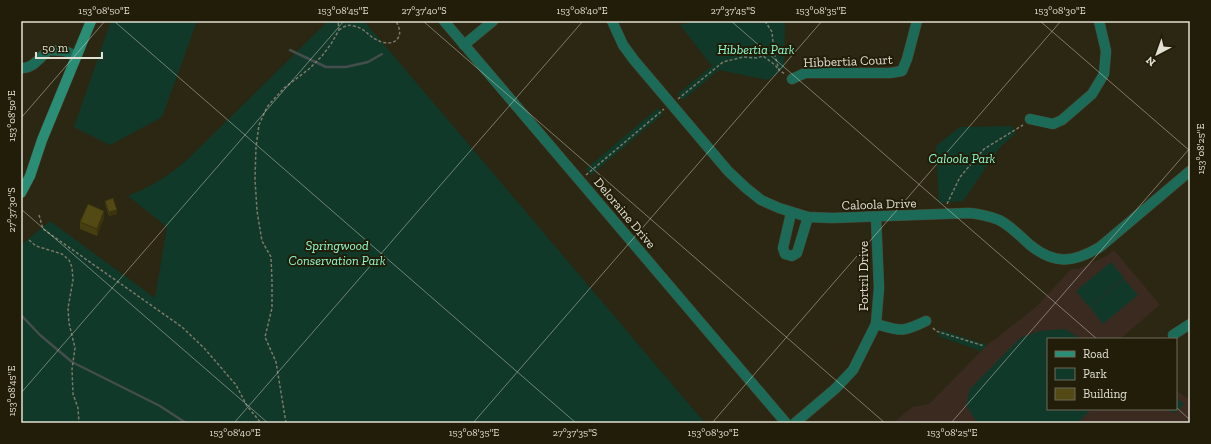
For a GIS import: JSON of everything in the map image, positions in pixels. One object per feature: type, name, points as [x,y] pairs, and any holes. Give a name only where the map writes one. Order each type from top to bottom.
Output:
[{"type":"main road","points":[[21,193],[30,176],[42,140],[91,21]]},
{"type":"main road","points":[[21,180],[42,140]]},
{"type":"street","name":"Deloraine Drive","points":[[444,21],[786,423]]},
{"type":"street","points":[[464,45],[493,21]]},
{"type":"street","name":"Caloola Drive","points":[[612,21],[624,45],[634,60],[728,171],[761,200],[791,212],[808,216],[832,218],[969,213],[984,215],[999,221],[1016,232],[1044,256],[1074,260],[1087,255],[1100,247],[1190,171]]},
{"type":"street","name":"Hibbertia Court","points":[[792,78],[805,73],[890,73],[902,71],[907,59],[917,21]]},
{"type":"street","points":[[1030,119],[1053,124],[1062,120],[1092,94],[1104,74],[1106,51],[1099,21]]},
{"type":"street","points":[[21,68],[26,68],[33,65],[49,50],[65,51],[76,56]]},
{"type":"street","points":[[791,212],[783,248],[785,254],[792,256],[797,252],[808,216]]},
{"type":"street","name":"Fortril Drive","points":[[795,423],[835,389],[853,370],[876,324],[879,288],[876,217]]},
{"type":"street","points":[[876,324],[899,331],[909,329],[926,321]]},
{"type":"street","points":[[1173,335],[1190,324]]},
{"type":"path","points":[[338,21],[339,30]]},
{"type":"path","points":[[286,423],[276,362],[265,337],[272,308],[272,281],[271,256],[262,241],[257,211],[255,179],[256,147],[259,125],[267,107],[284,88],[309,69],[322,56],[339,30],[352,25],[365,30],[377,40],[388,43],[396,41],[400,36],[396,21]]},
{"type":"path","points":[[765,21],[772,32],[774,52],[779,70],[792,78]]},
{"type":"path","points":[[943,214],[960,177],[984,149],[1030,119]]},
{"type":"path","points":[[39,215],[42,228],[182,327],[205,349],[236,384],[247,406],[261,423]]},
{"type":"path","points":[[29,240],[36,246],[62,254],[69,260],[72,267],[73,280],[68,308],[68,323],[75,348],[72,369],[73,394],[78,408],[79,423]]},
{"type":"path","points":[[926,321],[936,331],[984,346]]},
{"type":"shaded area","points":[[1114,250],[1160,305],[1121,338],[1047,338],[1047,410],[1177,410],[1177,392],[1190,399],[1190,423],[893,423],[912,407],[929,404],[987,345],[1036,307],[1071,269],[1078,269],[1106,256]]},
{"type":"green space","points":[[111,21],[197,21],[162,117],[110,145],[74,127]]},
{"type":"green space","name":"Springwood Conservation Park","points":[[328,21],[364,21],[705,423],[21,423],[21,245],[50,221],[155,298],[167,227],[128,196],[160,180],[188,159]]},
{"type":"green space","name":"Hibbertia Park","points":[[695,21],[785,21],[784,68],[768,80],[719,70],[683,100],[678,94],[712,66],[680,25]]},
{"type":"green space","points":[[658,108],[663,114],[591,175],[586,169]]},
{"type":"green space","name":"Caloola Park","points":[[1012,126],[1016,133],[1000,147],[963,201],[939,203],[936,146],[960,127]]},
{"type":"green space","points":[[1111,262],[1124,278],[1089,307],[1076,291]]},
{"type":"green space","points":[[1124,279],[1138,295],[1103,324],[1090,307]]},
{"type":"green space","points":[[1065,329],[1079,338],[1047,338],[1047,410],[1090,410],[1078,423],[977,423],[966,405],[970,389],[1020,338],[1040,331]]},
{"type":"green space","points":[[941,330],[987,345],[981,351],[938,336]]},
{"type":"green space","points":[[1177,399],[1184,404],[1175,413],[1168,410],[1177,410]]},
{"type":"building","points":[[113,198],[117,210],[109,212],[105,201]]},
{"type":"building","points":[[88,204],[104,211],[97,229],[80,222]]},
{"type":"waterway","points":[[290,50],[326,67],[346,67],[368,62],[382,54]]},
{"type":"waterway","points":[[21,315],[40,335],[72,362],[160,406],[186,423]]}]
